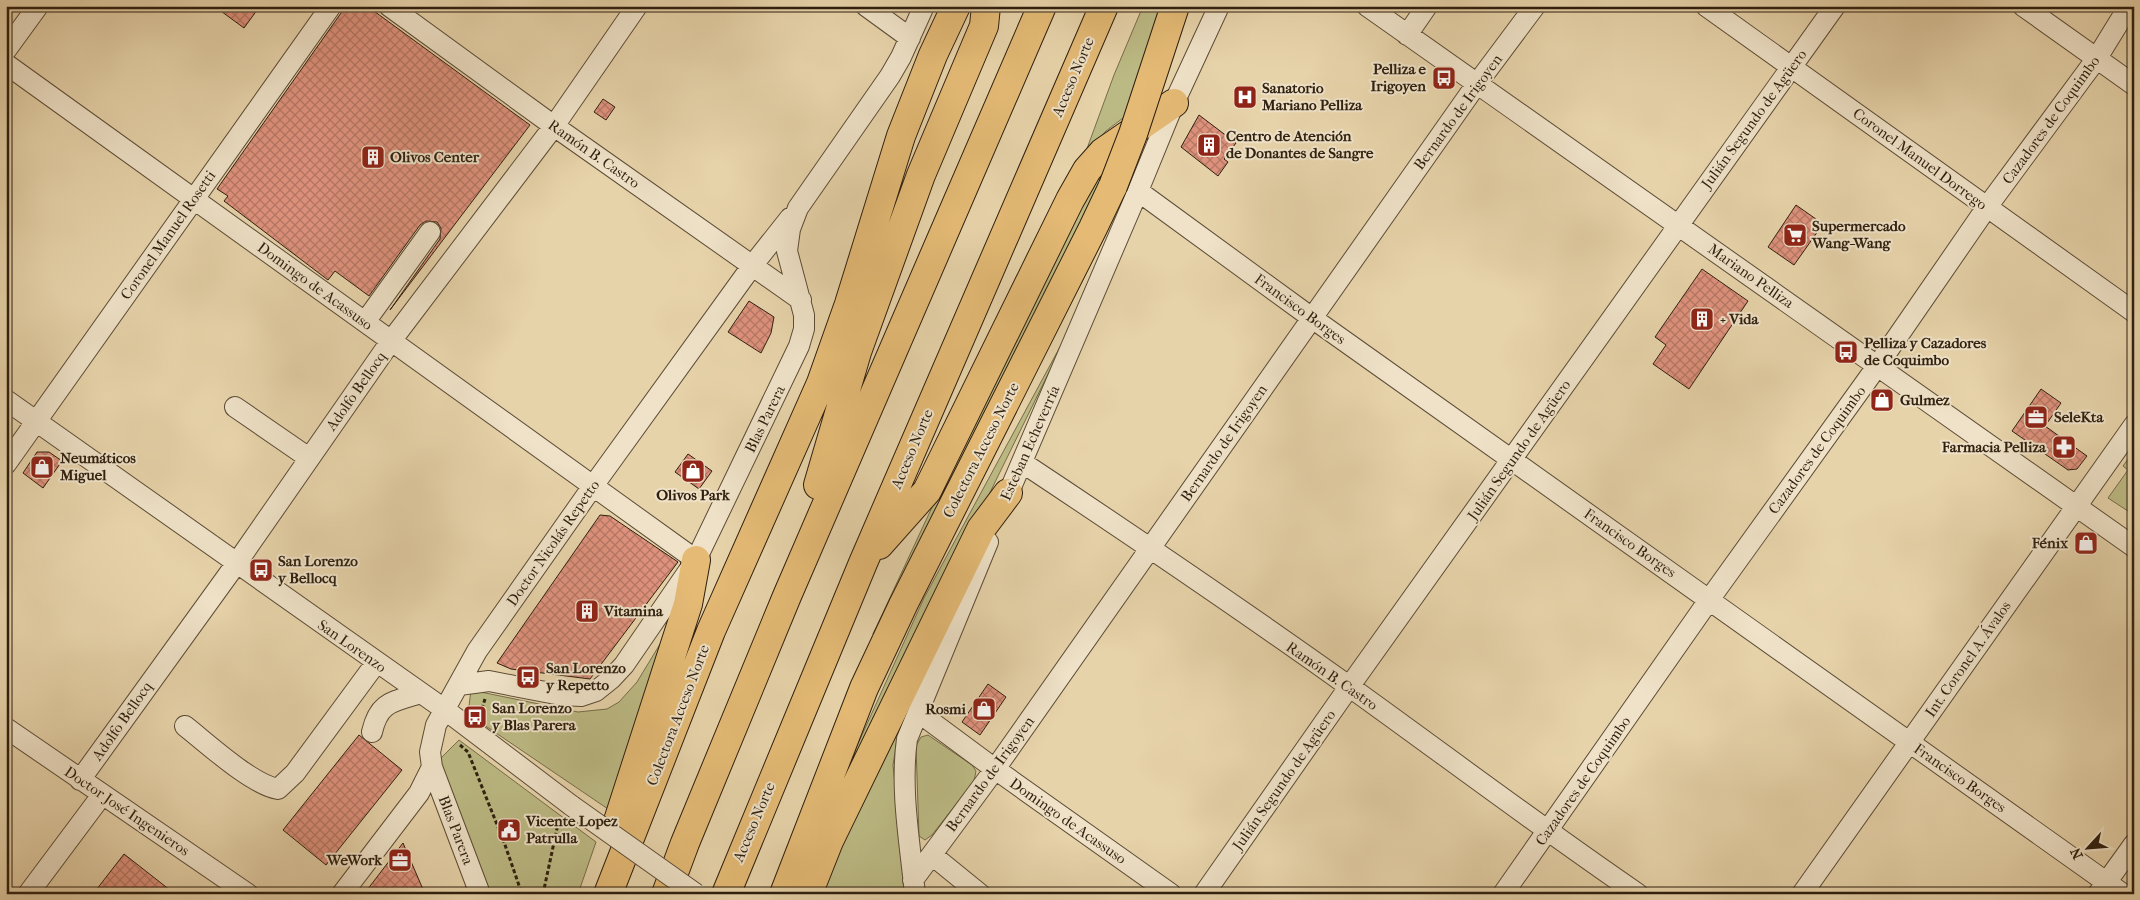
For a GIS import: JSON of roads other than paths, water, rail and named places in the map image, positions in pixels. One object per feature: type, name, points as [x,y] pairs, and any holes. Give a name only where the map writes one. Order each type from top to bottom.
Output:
[{"type":"highway","name":"Colectora Acceso Norte","points":[[608,894],[711,631],[821,383],[849,304],[901,136],[933,56],[956,6]]},
{"type":"highway","points":[[786,596],[857,352],[922,175],[984,26],[986,6]]},
{"type":"highway","points":[[666,894],[685,842],[786,596],[1042,6]]},
{"type":"highway","name":"Acceso Norte","points":[[726,894],[741,852],[863,563],[1104,6]]},
{"type":"highway","name":"Colectora Acceso Norte","points":[[784,894],[872,671],[904,603],[1094,228],[1126,188],[1133,134],[1175,6]]},
{"type":"highway","points":[[863,563],[927,491],[1070,200],[1087,170],[1103,152],[1174,103]]},
{"type":"highway","points":[[808,894],[829,841],[981,530],[1008,494]]},
{"type":"highway","points":[[593,894],[685,613],[696,560]]},
{"type":"street","points":[[6,50],[38,6]]},
{"type":"street","name":"Coronel Manuel Rosetti","points":[[6,464],[331,6]]},
{"type":"street","name":"Ramón B. Castro","points":[[389,6],[554,126],[801,300]]},
{"type":"street","name":"Adolfo Bellocq","points":[[80,780],[236,564],[391,341],[554,126],[637,6]]},
{"type":"street","points":[[866,6],[910,38]]},
{"type":"street","name":"Blas Parera","points":[[459,685],[489,681],[571,696],[581,696],[596,691],[611,680],[624,665],[696,560],[793,362],[804,329],[801,300],[787,251],[790,229],[798,208],[890,76],[924,6]]},
{"type":"street","name":"Esteban Echeverría","points":[[914,887],[904,784],[904,758],[907,739],[1008,494],[1023,463],[1126,188],[1174,103],[1219,6]]},
{"type":"street","name":"Mariano Pelliza","points":[[1367,6],[1476,85],[1678,224],[2134,547]]},
{"type":"street","points":[[1407,35],[1427,6]]},
{"type":"street","name":"Bernardo de Irigoyen","points":[[914,887],[932,855],[1476,85],[1534,6]]},
{"type":"street","name":"Coronel Manuel Dorrego","points":[[1706,6],[2134,312]]},
{"type":"street","name":"Julián Segundo de Agüero","points":[[1204,894],[1678,224],[1835,6]]},
{"type":"street","points":[[2023,6],[2134,84]]},
{"type":"street","name":"Cazadores de Coquimbo","points":[[1503,894],[1878,365],[1987,207],[2097,58],[2129,6]]},
{"type":"street","name":"Domingo de Acassuso","points":[[6,64],[696,560]]},
{"type":"street","name":"Francisco Borges","points":[[1126,188],[1910,743],[2102,888],[2123,894]]},
{"type":"street","name":"Doctor Nicolás Repetto","points":[[342,894],[419,793],[432,767],[430,752],[432,737],[444,709],[477,651],[592,486],[752,266],[798,208]]},
{"type":"street","points":[[365,322],[430,232]]},
{"type":"street","name":"San Lorenzo","points":[[6,400],[376,663],[444,709],[567,810],[696,894]]},
{"type":"street","points":[[235,407],[309,458]]},
{"type":"street","name":"Int. Coronel A. Ávalos","points":[[1802,894],[2134,425]]},
{"type":"street","name":"Ramón B. Castro","points":[[1023,463],[1150,548],[1349,687],[1548,832],[1638,894]]},
{"type":"street","points":[[184,726],[250,776],[268,788],[278,789],[295,773],[376,663]]},
{"type":"street","points":[[372,732],[375,717],[388,704],[421,693]]},
{"type":"street","name":"Domingo de Acassuso","points":[[918,712],[1171,894]]},
{"type":"street","name":"Doctor José Ingenieros","points":[[6,728],[248,894]]},
{"type":"street","name":"Blas Parera","points":[[432,767],[480,894]]},
{"type":"street","points":[[28,894],[102,795]]},
{"type":"street","points":[[2102,888],[2134,844]]},
{"type":"street","points":[[932,855],[980,894]]},
{"type":"place","name":"Pelliza e Irigoyen","points":[[1444,78]]},
{"type":"place","name":"Sanatorio Mariano Pelliza","points":[[1245,97]]},
{"type":"place","name":"Centro de Atención de Donantes de Sangre","points":[[1209,145]]},
{"type":"place","name":"Olivos Center","points":[[373,157]]},
{"type":"place","name":"Supermercado Wang-Wang","points":[[1795,235]]},
{"type":"place","name":"+ Vida","points":[[1702,319]]},
{"type":"place","name":"Pelliza y Cazadores de Coquimbo","points":[[1846,352]]},
{"type":"place","name":"Gulmez","points":[[1882,400]]},
{"type":"place","name":"SeleKta","points":[[2036,417]]},
{"type":"place","name":"Farmacia Pelliza","points":[[2064,447]]},
{"type":"place","name":"Neumáticos Miguel","points":[[42,467]]},
{"type":"place","name":"Olivos Park","points":[[693,471]]},
{"type":"place","name":"Fénix","points":[[2086,543]]},
{"type":"place","name":"San Lorenzo y Bellocq","points":[[261,570]]},
{"type":"place","name":"Vitamina","points":[[587,611]]},
{"type":"place","name":"San Lorenzo y Repetto","points":[[528,677]]},
{"type":"place","name":"Rosmi","points":[[984,709]]},
{"type":"place","name":"San Lorenzo y Blas Parera","points":[[475,717]]},
{"type":"place","name":"Vicente Lopez Patrulla","points":[[509,830]]},
{"type":"place","name":"WeWork","points":[[400,860]]}]
